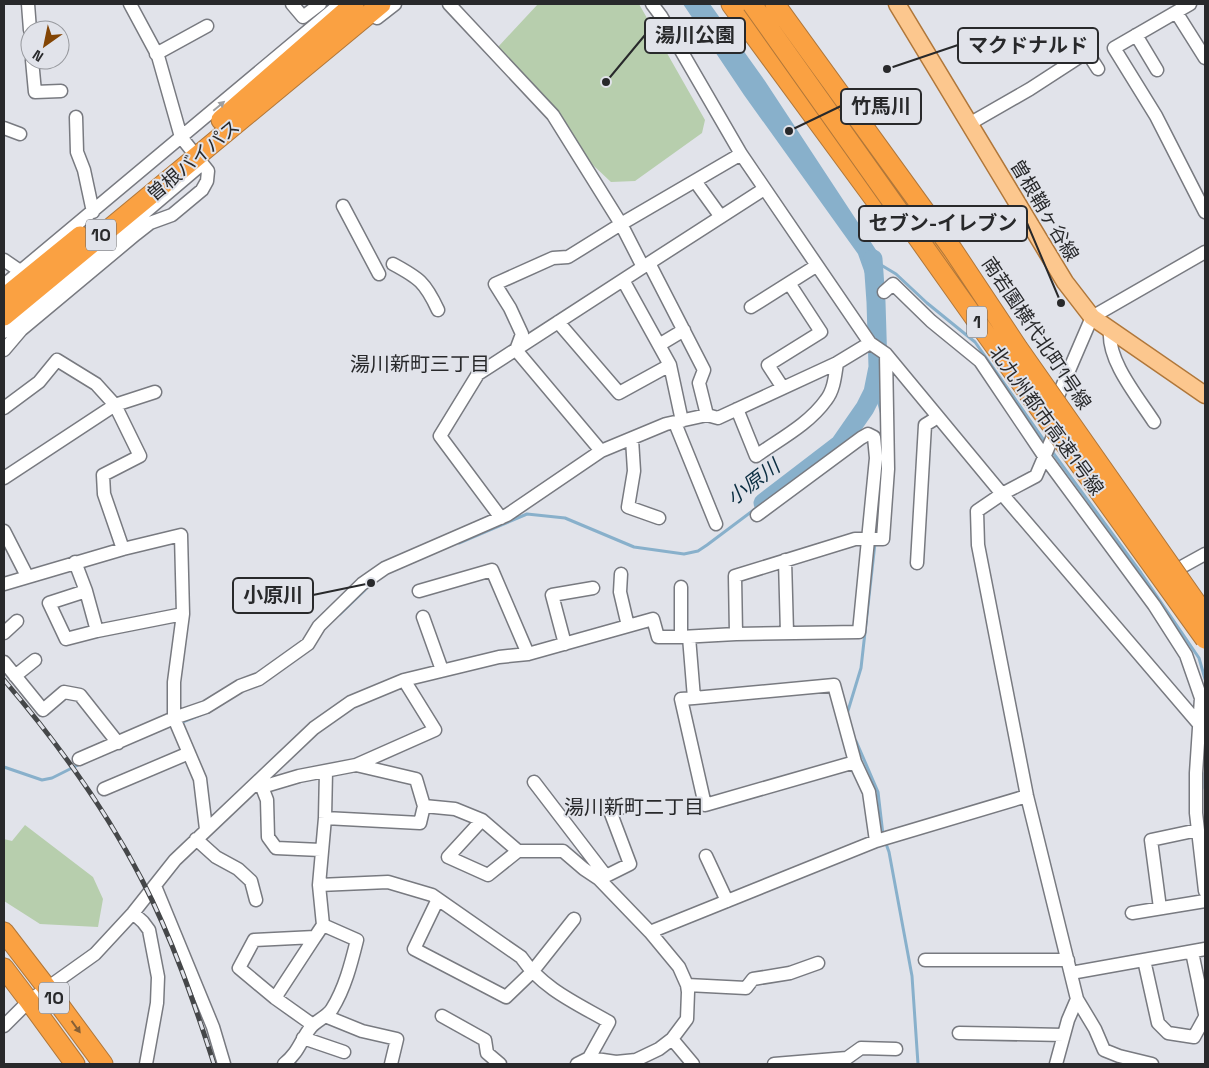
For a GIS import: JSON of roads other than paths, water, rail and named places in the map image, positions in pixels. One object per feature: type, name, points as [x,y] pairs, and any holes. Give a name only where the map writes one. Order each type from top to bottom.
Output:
[{"type":"highway","name":"曽根バイパス","points":[[4,315],[192,151],[354,4]]},
{"type":"highway","name":"曽根バイパス","points":[[192,151],[381,4]]},
{"type":"highway","points":[[732,4],[878,204],[988,337]]},
{"type":"highway","name":"北九州都市高速1号線","points":[[752,4],[1205,639]]},
{"type":"highway","points":[[764,4],[944,256],[1018,348]]},
{"type":"highway","name":"北九州都市高速1号線","points":[[774,4],[953,250],[1018,348],[1205,613]]},
{"type":"highway","name":"10","points":[[4,932],[103,1064]]},
{"type":"highway","name":"10","points":[[4,968],[75,1064]]},
{"type":"main road","name":"曽根鞘ヶ谷線","points":[[897,4],[1066,282],[1092,318],[1205,395]]},
{"type":"street","points":[[28,4],[29,20]]},
{"type":"street","points":[[4,350],[21,330],[136,234],[150,223],[172,215],[202,190],[207,181],[208,171],[192,151],[156,54],[130,4]]},
{"type":"street","points":[[292,4],[303,18],[320,4]]},
{"type":"street","points":[[4,315],[192,151],[341,4]]},
{"type":"street","points":[[4,285],[93,212],[192,151],[395,4]]},
{"type":"street","points":[[449,4],[553,115],[684,330],[704,370],[699,384],[707,415]]},
{"type":"street","points":[[652,4],[661,16],[741,154],[870,343],[886,354],[1002,494],[1202,727]]},
{"type":"street","points":[[743,4],[1054,434],[1205,647]]},
{"type":"street","name":"南若園横代北町1号線","points":[[784,4],[854,99],[1205,613]]},
{"type":"street","points":[[1190,4],[1114,48],[1156,116],[1205,212]]},
{"type":"street","points":[[1176,12],[1205,56]]},
{"type":"street","points":[[156,54],[207,26]]},
{"type":"street","points":[[1136,35],[1157,70]]},
{"type":"street","points":[[1079,37],[1098,69]]},
{"type":"street","points":[[970,124],[1030,89],[1087,52]]},
{"type":"street","points":[[33,70],[35,92],[61,91]]},
{"type":"street","points":[[76,117],[77,152],[84,170],[93,212]]},
{"type":"street","points":[[4,128],[20,134]]},
{"type":"street","points":[[516,350],[522,334],[510,308],[495,284],[553,258],[568,257],[741,154]]},
{"type":"street","points":[[695,181],[720,217]]},
{"type":"street","points":[[501,518],[440,436],[478,374],[764,189]]},
{"type":"street","points":[[343,206],[379,274]]},
{"type":"street","points":[[1152,1064],[1119,1056],[1104,1050],[1095,1029],[1077,1000],[1027,796],[978,545],[977,511],[1002,494],[1036,476],[1054,434],[1058,396],[1092,318],[1205,252]]},
{"type":"street","points":[[4,260],[20,271]]},
{"type":"street","points":[[393,264],[414,276],[429,291],[438,310]]},
{"type":"street","points":[[751,307],[816,266]]},
{"type":"street","points":[[623,280],[670,365],[679,422],[716,524]]},
{"type":"street","points":[[783,388],[768,365],[821,332],[789,283]]},
{"type":"street","points":[[884,292],[893,284],[931,321],[980,361],[1044,456],[1154,605],[1186,654],[1200,698],[1202,727],[1196,783],[1198,830],[1205,891]]},
{"type":"street","points":[[558,322],[619,393],[670,365]]},
{"type":"street","points":[[659,345],[684,330]]},
{"type":"street","points":[[1110,330],[1109,340],[1118,365],[1154,422]]},
{"type":"street","points":[[79,759],[174,718],[206,707],[240,686],[260,679],[308,644],[318,626],[362,584],[385,568],[501,518],[600,451],[666,424],[707,415],[718,418],[836,363],[870,343]]},
{"type":"street","points":[[516,350],[600,451]]},
{"type":"street","points":[[736,634],[735,576],[856,538],[883,539],[888,469],[886,354]]},
{"type":"street","points":[[4,408],[39,382],[57,360],[96,384],[115,406],[140,456],[103,475],[104,494],[123,549]]},
{"type":"street","points":[[736,408],[756,456],[808,419],[827,400],[835,379],[836,363]]},
{"type":"street","points":[[4,478],[115,406],[155,392]]},
{"type":"street","points":[[917,563],[925,426],[938,417]]},
{"type":"street","points":[[4,1026],[30,1001],[95,954],[155,886],[175,860],[196,839],[259,786],[314,728],[351,702],[404,680],[499,657],[528,654],[653,619],[658,637],[860,632],[875,468],[874,437],[868,434],[757,515]]},
{"type":"street","points":[[632,439],[634,471],[628,507],[659,518]]},
{"type":"street","points":[[875,468],[888,469]]},
{"type":"street","points":[[4,531],[27,576]]},
{"type":"street","points":[[4,584],[75,562],[181,535],[183,614],[174,682],[174,718],[200,779],[206,830]]},
{"type":"street","points":[[1176,570],[1205,554]]},
{"type":"street","points":[[785,560],[787,633]]},
{"type":"street","points":[[75,562],[86,591],[97,631]]},
{"type":"street","points":[[420,590],[492,570],[528,654]]},
{"type":"street","points":[[621,574],[620,592],[628,626]]},
{"type":"street","points":[[565,644],[552,595],[593,588]]},
{"type":"street","points":[[681,588],[685,637],[694,698]]},
{"type":"street","points":[[86,591],[49,602],[66,639],[183,614]]},
{"type":"street","points":[[423,617],[442,670]]},
{"type":"street","points":[[4,632],[17,621]]},
{"type":"street","points":[[15,676],[35,660]]},
{"type":"street","points":[[4,662],[43,710],[64,692],[80,695],[118,743]]},
{"type":"street","points":[[259,786],[356,765],[436,730],[404,680]]},
{"type":"street","points":[[855,762],[704,805],[681,699],[834,685],[855,762],[869,792],[876,841]]},
{"type":"street","points":[[104,790],[189,753]]},
{"type":"street","points":[[325,818],[420,823],[424,806],[416,779],[356,765]]},
{"type":"street","points":[[275,998],[323,925],[320,885],[326,771]]},
{"type":"street","points":[[534,782],[603,878],[679,967],[687,985],[686,1019],[672,1040],[659,1049],[636,1060],[616,1062],[589,1058]]},
{"type":"street","points":[[259,786],[267,800],[268,837],[276,848],[321,850]]},
{"type":"street","points":[[650,932],[876,841],[1027,796]]},
{"type":"street","points":[[424,806],[455,810],[482,820],[518,851]]},
{"type":"street","points":[[603,878],[630,864],[610,811],[626,806]]},
{"type":"street","points":[[482,820],[448,857],[488,875],[518,851],[563,850],[584,869],[603,878]]},
{"type":"street","points":[[1160,908],[1151,840],[1198,830]]},
{"type":"street","points":[[196,839],[216,857],[238,869],[251,881],[256,900]]},
{"type":"street","points":[[706,856],[727,901]]},
{"type":"street","points":[[320,885],[388,882],[432,895],[521,956],[532,972],[549,987],[609,1022],[589,1058],[577,1064]]},
{"type":"street","points":[[155,886],[214,1027],[224,1064]]},
{"type":"street","points":[[438,899],[414,949],[506,997],[532,972],[574,919]]},
{"type":"street","points":[[1132,913],[1205,901]]},
{"type":"street","points":[[132,913],[149,930],[158,977],[157,1003],[146,1064]]},
{"type":"street","points":[[284,1064],[295,1055],[303,1038],[313,1025],[331,1011],[349,972],[357,940],[323,925]]},
{"type":"street","points":[[313,1025],[275,998],[239,968],[254,940],[315,937]]},
{"type":"street","points":[[925,960],[1070,967],[1144,960],[1205,949]]},
{"type":"street","points":[[1144,960],[1158,1023],[1168,1033],[1194,1037],[1205,1015],[1192,952]]},
{"type":"street","points":[[687,985],[746,988],[752,979],[790,973],[818,963]]},
{"type":"street","points":[[1056,1064],[1068,1020],[1077,1000]]},
{"type":"street","points":[[325,1016],[362,1031],[397,1039],[391,1064]]},
{"type":"street","points":[[442,1016],[484,1040],[487,1053],[500,1064]]},
{"type":"street","points":[[959,1033],[1064,1035]]},
{"type":"street","points":[[303,1038],[344,1052]]},
{"type":"street","points":[[672,1040],[694,1064]]},
{"type":"street","points":[[774,1064],[819,1062],[846,1058],[861,1048],[896,1049]]},
{"type":"water","points":[[683,4],[710,4],[765,81],[880,256],[883,267],[874,284],[868,282],[858,254],[744,95]]},
{"type":"waterway","name":"小原川","points":[[763,503],[840,444],[865,408],[873,392],[878,367],[873,259]]},
{"type":"waterway","points":[[881,265],[896,274],[927,303],[975,342],[1046,443]]},
{"type":"waterway","points":[[875,388],[882,415]]},
{"type":"waterway","points":[[1051,450],[1141,573],[1199,658],[1205,679]]},
{"type":"waterway","points":[[876,537],[880,478]]},
{"type":"waterway","name":"小原川","points":[[459,543],[527,514],[565,518],[634,547],[684,554],[698,551],[763,503]]},
{"type":"waterway","points":[[847,714],[861,668],[875,543]]},
{"type":"waterway","name":"小原川","points":[[340,614],[365,590]]},
{"type":"waterway","name":"小原川","points":[[180,723],[200,715]]},
{"type":"waterway","points":[[856,741],[878,792],[883,835]]},
{"type":"waterway","name":"小原川","points":[[4,767],[42,780],[52,778],[80,764]]},
{"type":"waterway","points":[[1205,773],[1205,788]]},
{"type":"waterway","points":[[885,841],[889,852],[912,976],[918,1064]]},
{"type":"railway","points":[[4,680],[79,776],[128,853],[173,947],[214,1064]]},
{"type":"place","name":"マクドナルド","points":[[887,69]]},
{"type":"place","name":"湯川公園","points":[[606,82]]},
{"type":"place","name":"竹馬川","points":[[789,131]]},
{"type":"place","name":"セブン-イレブン","points":[[1061,303]]},
{"type":"place","name":"小原川","points":[[371,583]]},
{"type":"district","name":"湯川新町三丁目","points":[[420,364]]},
{"type":"district","name":"湯川新町二丁目","points":[[634,807]]}]
